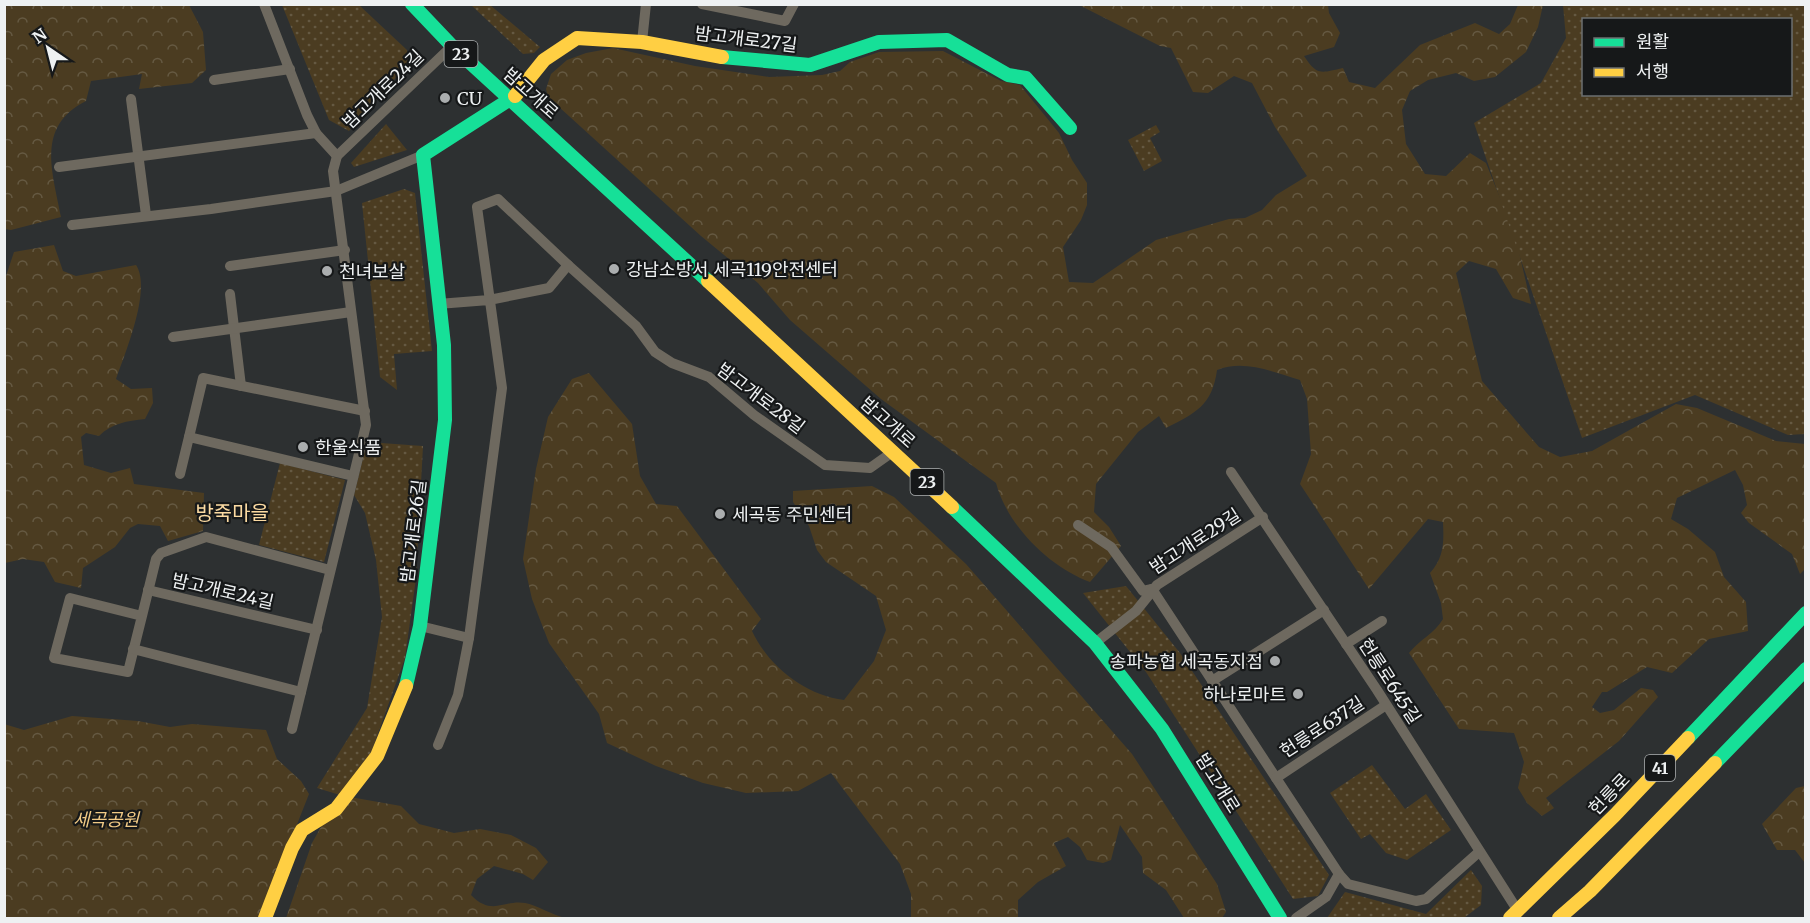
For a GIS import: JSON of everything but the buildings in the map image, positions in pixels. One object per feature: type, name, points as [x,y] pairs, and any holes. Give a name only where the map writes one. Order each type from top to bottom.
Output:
[{"type":"main road","name":"밤고개로","points":[[412,4],[452,46],[513,99],[677,255],[894,451],[1095,643],[1162,729],[1280,918]]},
{"type":"main road","name":"밤고개로27길","points":[[513,99],[544,60],[577,38],[642,42],[714,56],[810,64],[879,42],[947,40],[1008,75],[1026,78],[1070,128]]},
{"type":"main road","points":[[423,155],[513,99]]},
{"type":"main road","name":"밤고개로26길","points":[[265,918],[302,830],[336,809],[377,756],[405,692],[420,626],[446,420],[444,345],[423,155]]},
{"type":"main road","name":"헌릉로","points":[[1514,915],[1615,815],[1806,613]]},
{"type":"main road","name":"41","points":[[1559,918],[1590,891],[1806,669]]},
{"type":"street","name":"밤고개로24길","points":[[264,4],[316,133],[337,156],[452,46]]},
{"type":"street","points":[[642,42],[646,4]]},
{"type":"street","name":"밤고개로27길","points":[[702,4],[785,21],[794,4]]},
{"type":"street","points":[[214,80],[290,69]]},
{"type":"street","points":[[131,99],[146,214]]},
{"type":"street","name":"밤고개로24길","points":[[59,167],[316,133]]},
{"type":"street","points":[[72,225],[146,214],[211,209],[336,191],[423,155]]},
{"type":"street","points":[[292,729],[363,438],[365,411],[333,171],[337,156]]},
{"type":"street","points":[[438,304],[489,300],[549,288],[568,265],[498,199],[477,207],[489,300],[502,388],[469,638],[458,695],[438,745]]},
{"type":"street","points":[[230,266],[345,250]]},
{"type":"street","name":"밤고개로28길","points":[[568,265],[636,326],[655,352],[672,363],[709,377],[754,415],[825,465],[870,468],[894,451]]},
{"type":"street","points":[[230,294],[241,386]]},
{"type":"street","points":[[173,337],[351,312]]},
{"type":"street","points":[[180,474],[203,378],[365,411]]},
{"type":"street","points":[[189,437],[353,476]]},
{"type":"street","name":"헌릉로645길","points":[[1232,472],[1386,705],[1479,852],[1514,915]]},
{"type":"street","name":"밤고개로29길","points":[[1095,643],[1136,611],[1152,589],[1204,552],[1263,517]]},
{"type":"street","points":[[1078,525],[1111,547],[1143,591],[1152,589]]},
{"type":"street","points":[[148,590],[156,559],[161,553],[206,537],[330,570]]},
{"type":"street","name":"헌릉로637길","points":[[1152,589],[1339,874]]},
{"type":"street","name":"밤고개로24길","points":[[134,649],[148,590],[317,630]]},
{"type":"street","points":[[142,616],[70,598],[54,658],[128,672],[134,649],[301,692]]},
{"type":"street","points":[[1212,681],[1324,610]]},
{"type":"street","points":[[1346,644],[1382,621]]},
{"type":"street","points":[[420,626],[469,638]]},
{"type":"street","name":"헌릉로637길","points":[[1276,778],[1386,705]]},
{"type":"street","points":[[1296,918],[1326,897],[1339,874],[1348,884],[1416,901],[1426,898],[1479,852]]},
{"type":"green space","points":[[4,5],[189,5],[203,32],[206,70],[192,83],[139,89],[142,74],[91,81],[86,101],[70,112],[59,124],[54,137],[51,152],[52,167],[61,217],[11,230],[4,229]]},
{"type":"green space","points":[[282,5],[359,5],[407,50],[408,64],[349,131],[329,120]]},
{"type":"green space","points":[[471,5],[490,5],[540,47],[534,53],[523,54]]},
{"type":"green space","points":[[1079,5],[1328,5],[1329,13],[1340,33],[1334,47],[1304,56],[1316,70],[1324,72],[1343,68],[1349,82],[1375,88],[1420,45],[1475,23],[1499,34],[1510,24],[1518,5],[1543,5],[1538,27],[1526,52],[1495,77],[1474,81],[1456,73],[1428,80],[1410,91],[1402,110],[1406,144],[1425,174],[1446,176],[1470,153],[1486,163],[1515,235],[1531,304],[1513,298],[1496,269],[1469,261],[1456,273],[1482,381],[1539,447],[1560,457],[1592,451],[1676,404],[1697,408],[1776,441],[1805,444],[1805,569],[1800,574],[1792,554],[1749,523],[1741,513],[1747,505],[1743,485],[1735,470],[1677,498],[1671,519],[1688,529],[1715,552],[1724,577],[1746,602],[1748,631],[1709,639],[1672,673],[1647,667],[1607,692],[1602,692],[1592,707],[1600,713],[1614,710],[1641,688],[1653,690],[1658,697],[1619,741],[1546,798],[1554,808],[1542,816],[1527,803],[1518,788],[1524,762],[1514,733],[1459,729],[1409,653],[1443,619],[1441,603],[1430,573],[1442,549],[1443,522],[1428,519],[1369,589],[1300,484],[1311,454],[1307,399],[1300,380],[1248,366],[1217,370],[1211,392],[1194,413],[1166,428],[1159,416],[1138,432],[1096,484],[1094,512],[1109,527],[1121,546],[1090,582],[1060,566],[1032,543],[1010,514],[996,483],[881,399],[790,320],[758,283],[701,236],[548,97],[546,89],[551,74],[567,60],[586,53],[613,48],[695,66],[769,77],[822,75],[840,71],[850,62],[879,52],[943,51],[1001,81],[1020,85],[1059,133],[1072,160],[1087,183],[1087,205],[1081,220],[1063,247],[1069,282],[1093,283],[1156,240],[1229,219],[1245,218],[1262,210],[1276,195],[1307,176],[1275,127],[1252,83],[1234,76],[1208,93],[1193,92],[1171,48],[1160,46]]},
{"type":"green space","points":[[1563,5],[1805,5],[1805,434],[1788,435],[1695,395],[1582,438],[1474,123],[1541,83],[1566,38]]},
{"type":"green space","points":[[386,124],[407,150],[354,167],[351,163]]},
{"type":"green space","points":[[1156,125],[1160,132],[1150,138],[1162,161],[1144,171],[1128,140]]},
{"type":"green space","points":[[404,189],[415,193],[432,351],[394,354],[397,390],[380,377],[362,203]]},
{"type":"green space","points":[[54,245],[63,271],[76,276],[136,265],[140,276],[139,305],[131,338],[116,379],[131,389],[152,388],[153,403],[145,419],[115,425],[99,436],[86,433],[81,437],[84,465],[111,473],[130,468],[134,484],[204,493],[203,531],[168,541],[160,526],[138,524],[130,528],[115,547],[83,568],[81,588],[55,582],[44,562],[23,559],[5,563],[5,279],[14,252]]},
{"type":"green space","points":[[589,373],[632,424],[640,476],[656,504],[677,506],[761,619],[752,631],[759,644],[778,667],[802,685],[816,692],[844,700],[874,661],[886,630],[876,596],[826,562],[817,550],[809,526],[793,502],[793,491],[872,486],[894,497],[966,564],[1132,754],[1217,884],[1226,912],[1222,918],[1184,918],[1166,890],[1143,873],[1142,857],[1120,825],[1111,860],[1103,863],[1087,860],[1080,847],[1068,837],[1054,843],[1066,866],[1038,882],[1018,900],[1018,918],[911,918],[911,894],[900,864],[831,773],[798,791],[746,793],[703,783],[656,766],[607,743],[599,714],[549,643],[532,599],[523,559],[536,469],[548,417],[572,379]]},
{"type":"green space","points":[[367,442],[423,446],[416,578],[405,658],[371,753],[340,795],[317,788],[367,708],[382,617],[376,560],[365,513],[354,495]]},
{"type":"green space","points":[[280,463],[345,480],[324,562],[259,545]]},
{"type":"green space","points":[[1126,586],[1180,653],[1329,875],[1318,896],[1293,899],[1146,672],[1083,593]]},
{"type":"green space","name":"세곡공원","points":[[72,716],[138,721],[170,727],[192,724],[266,730],[277,759],[301,781],[309,794],[260,918],[5,918],[4,724],[24,730]]},
{"type":"green space","points":[[1372,765],[1405,809],[1426,794],[1451,830],[1407,860],[1386,853],[1370,834],[1361,839],[1330,793]]},
{"type":"green space","points":[[1806,786],[1805,863],[1795,850],[1777,850],[1762,824],[1796,788]]},
{"type":"green space","points":[[350,797],[401,806],[419,824],[454,833],[480,829],[511,835],[536,848],[548,862],[533,880],[523,874],[494,866],[477,879],[471,895],[485,905],[525,903],[565,918],[286,918],[312,843],[330,811]]},
{"type":"green space","points":[[1471,870],[1482,886],[1481,905],[1464,918],[1327,918],[1345,892],[1426,914]]},
{"type":"traffic: fast","points":[[412,4],[452,46],[708,281]]},
{"type":"traffic: fast","points":[[722,57],[810,65],[879,42],[947,40],[1008,75],[1026,78],[1070,128]]},
{"type":"traffic: fast","points":[[406,686],[420,626],[445,420],[444,345],[423,155],[515,96]]},
{"type":"traffic: fast","points":[[952,507],[1095,643],[1162,729],[1280,918]]},
{"type":"traffic: fast","points":[[1688,738],[1806,613]]},
{"type":"traffic: fast","points":[[1715,763],[1806,669]]},
{"type":"traffic: slow","points":[[515,96],[544,60],[577,38],[642,42],[722,57]]},
{"type":"traffic: slow","points":[[708,281],[952,507]]},
{"type":"traffic: slow","points":[[265,918],[292,848],[302,830],[336,809],[377,756],[406,686]]},
{"type":"traffic: slow","points":[[1510,918],[1615,815],[1688,738]]},
{"type":"traffic: slow","points":[[1559,918],[1590,891],[1715,763]]},
{"type":"place","name":"CU","points":[[445,98]]},
{"type":"place","name":"강남소방서 세곡119안전센터","points":[[614,269]]},
{"type":"place","name":"천녀보살","points":[[327,271]]},
{"type":"place","name":"한울식품","points":[[303,447]]},
{"type":"place","name":"세곡동 주민센터","points":[[720,514]]},
{"type":"place","name":"송파농협 세곡동지점","points":[[1275,661]]},
{"type":"place","name":"하나로마트","points":[[1298,694]]},
{"type":"district","name":"방죽마을","points":[[232,512]]}]
